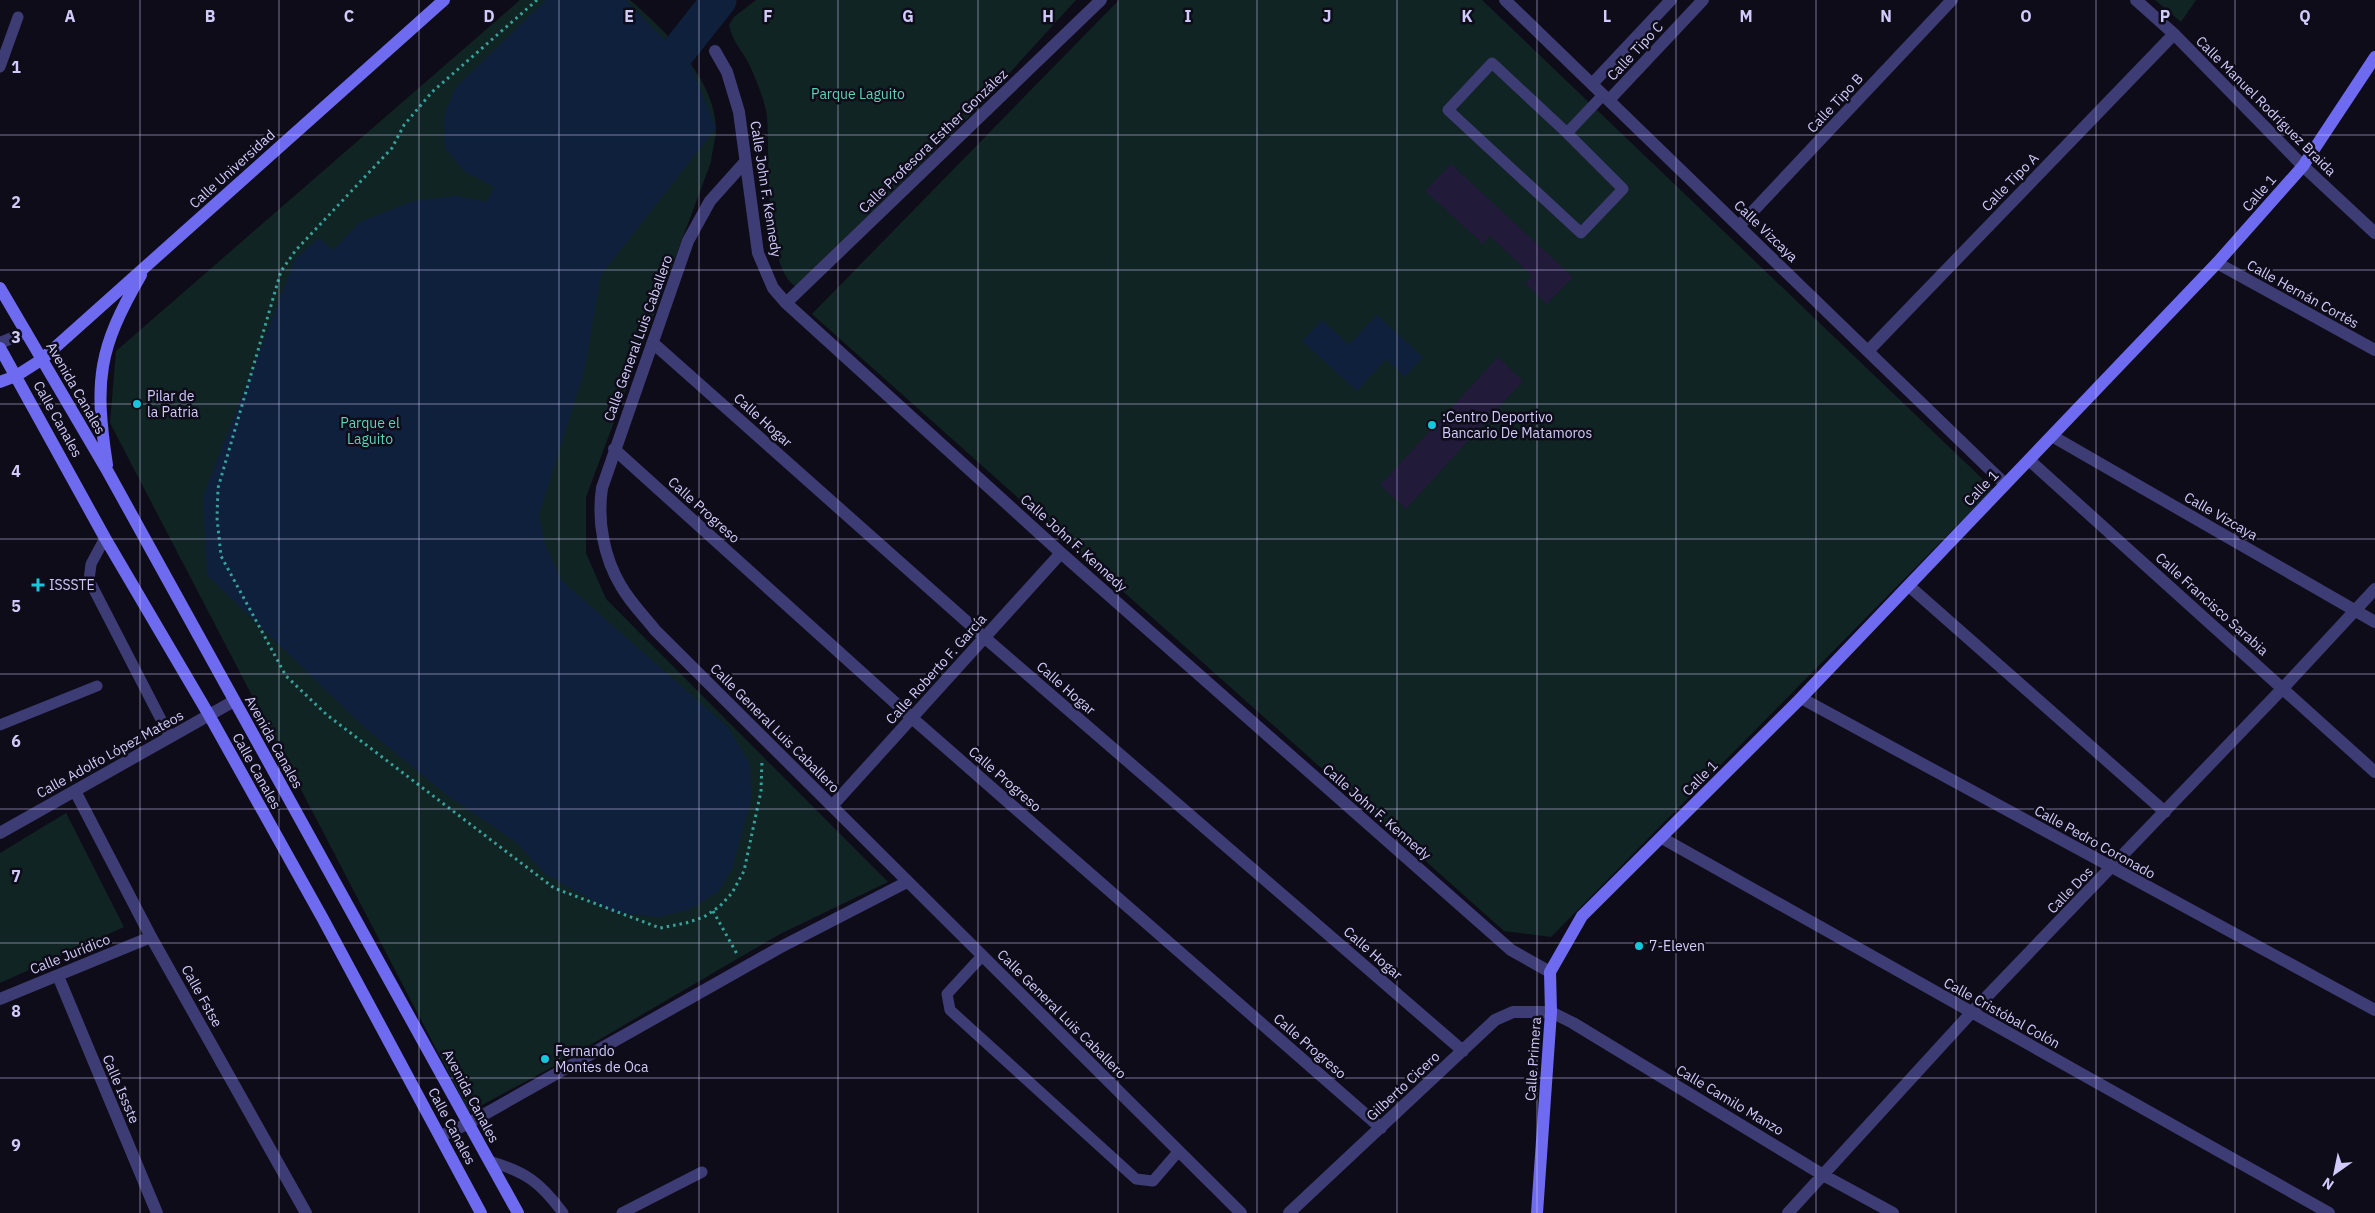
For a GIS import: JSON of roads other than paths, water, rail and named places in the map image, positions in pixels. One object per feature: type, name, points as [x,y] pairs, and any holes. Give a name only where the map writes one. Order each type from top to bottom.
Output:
[{"type":"main road","name":"Calle Universidad","points":[[0,382],[16,376],[41,360],[444,0]]},
{"type":"main road","name":"Calle 1","points":[[1550,972],[1582,916],[1801,698],[2217,263],[2303,166],[2375,57]]},
{"type":"main road","points":[[108,472],[100,418],[100,379],[103,361],[114,325],[147,265]]},
{"type":"main road","name":"Avenida Canales","points":[[0,288],[108,472],[470,1123],[518,1213]]},
{"type":"main road","name":"Calle Canales","points":[[0,348],[105,538],[209,715],[441,1136],[481,1213]]},
{"type":"main road","name":"Calle Primera","points":[[1538,1213],[1551,1012],[1550,972]]},
{"type":"street","name":"Calle Profesora Esther González","points":[[786,304],[1101,0]]},
{"type":"street","name":"Calle Vizcaya","points":[[1506,0],[2005,484]]},
{"type":"street","name":"Calle Tipo C","points":[[1592,84],[1671,0]]},
{"type":"street","name":"Calle Tipo C","points":[[1606,97],[1703,0]]},
{"type":"street","name":"Calle Tipo B","points":[[1739,226],[1952,0]]},
{"type":"street","name":"Calle Manuel Rodríguez Braida","points":[[2136,0],[2174,34],[2303,166],[2375,233]]},
{"type":"street","name":"Calle Tipo A","points":[[1868,351],[2174,34]]},
{"type":"street","name":"Calle John F. Kennedy","points":[[715,51],[727,72],[740,112],[758,253],[773,288],[786,304],[1061,553],[1511,950],[1550,972]]},
{"type":"street","name":"Calle General Luis Caballero","points":[[745,162],[710,201],[688,241],[654,343],[614,449],[600,502],[601,528],[609,561],[621,587],[655,630],[1241,1213]]},
{"type":"street","name":"Calle Hernán Cortés","points":[[2217,263],[2375,350]]},
{"type":"street","points":[[0,343],[26,332]]},
{"type":"street","name":"Calle Hogar","points":[[654,343],[984,637],[1463,1051]]},
{"type":"street","name":"Calle Vizcaya","points":[[2052,436],[2375,622]]},
{"type":"street","name":"Calle Progreso","points":[[614,449],[912,718],[1381,1128]]},
{"type":"street","name":"Calle Francisco Sarabia","points":[[2029,460],[2375,772]]},
{"type":"street","name":"Calle Roberto F. García","points":[[832,806],[1061,553]]},
{"type":"street","points":[[1909,586],[2165,812]]},
{"type":"street","name":"Calle Dos","points":[[1788,1213],[1971,1013],[2112,868],[2375,589]]},
{"type":"street","name":"Calle Pedro Coronado","points":[[1801,698],[2375,1010]]},
{"type":"street","name":"Calle Adolfo López Mateos","points":[[0,833],[234,701]]},
{"type":"street","name":"Calle Fstse","points":[[75,791],[152,937],[306,1213]]},
{"type":"street","name":"Calle Cristóbal Colón","points":[[1662,838],[2328,1213]]},
{"type":"street","points":[[441,1136],[470,1123],[745,967],[907,882]]},
{"type":"street","name":"Calle Jurídico","points":[[0,999],[152,937]]},
{"type":"street","name":"Calle Issste","points":[[58,976],[157,1213]]},
{"type":"street","name":"Gilberto Cicero","points":[[1289,1213],[1495,1020],[1514,1012],[1551,1012]]},
{"type":"street","name":"Calle Camilo Manzo","points":[[1551,1012],[1581,1028],[1823,1175],[1893,1213]]},
{"type":"lane","points":[[0,67],[18,17]]},
{"type":"lane","points":[[1492,63],[1567,134],[1623,189],[1580,233],[1448,110],[1492,63]]},
{"type":"lane","points":[[1567,134],[1606,97]]},
{"type":"lane","points":[[105,538],[91,564],[89,580],[170,738]]},
{"type":"lane","points":[[0,724],[97,686]]},
{"type":"lane","points":[[982,956],[946,994],[950,1010],[1136,1179],[1153,1181],[1178,1152]]},
{"type":"lane","points":[[489,1161],[515,1168],[544,1188],[563,1213]]},
{"type":"lane","points":[[622,1213],[702,1172]]},
{"type":"water","name":"Parque el Laguito","points":[[546,0],[626,0],[677,53],[689,61],[716,128],[601,275],[584,372],[539,515],[545,544],[562,581],[728,727],[749,762],[752,796],[732,869],[719,891],[691,909],[659,917],[613,912],[545,874],[516,842],[447,795],[365,728],[207,575],[203,497],[295,259],[319,238],[333,250],[360,222],[413,201],[458,196],[487,202],[494,187],[464,171],[445,148],[444,117],[455,88]]},
{"type":"water","points":[[1377,315],[1423,357],[1405,377],[1386,359],[1357,391],[1302,341],[1322,320],[1349,345]]},
{"type":"waterway","points":[[677,53],[719,0]]},
{"type":"place","name":"Pilar de la Patria","points":[[137,404]]},
{"type":"place","name":":Centro Deportivo Bancario De Matamoros","points":[[1432,425]]},
{"type":"place","name":"ISSSTE","points":[[38,585]]},
{"type":"place","name":"7-Eleven","points":[[1639,946]]},
{"type":"place","name":"Fernando Montes de Oca","points":[[545,1059]]},
{"type":"park label","name":"Parque Laguito","points":[[858,94]]}]
